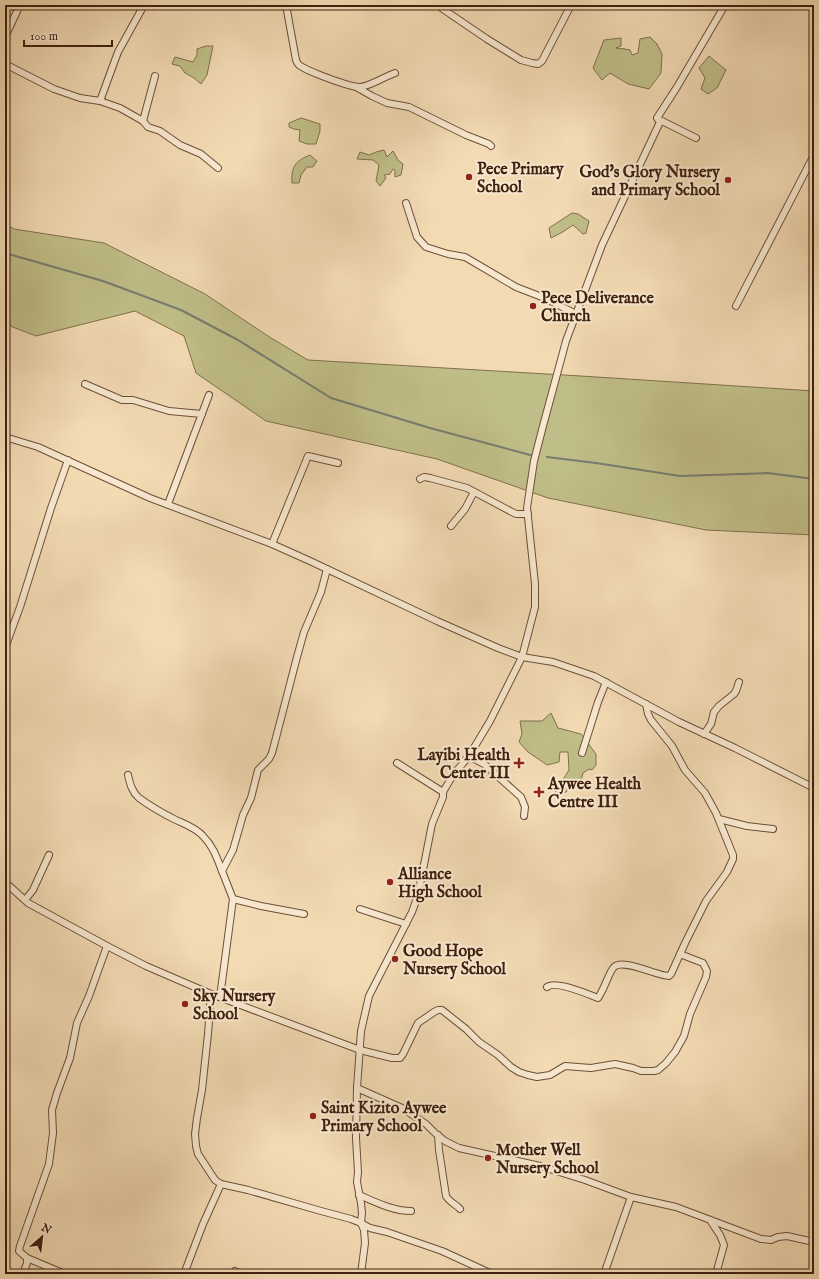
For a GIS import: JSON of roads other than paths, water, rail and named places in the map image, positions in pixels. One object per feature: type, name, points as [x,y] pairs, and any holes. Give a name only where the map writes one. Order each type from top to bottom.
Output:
[{"type":"street","points":[[5,37],[20,5]]},
{"type":"street","points":[[100,101],[118,52],[144,5]]},
{"type":"street","points":[[286,5],[296,60],[305,68],[323,76],[356,87],[387,103],[409,107],[492,146]]},
{"type":"street","points":[[437,5],[521,60],[532,64],[538,64],[542,61],[571,5]]},
{"type":"street","points":[[657,118],[688,70],[725,5]]},
{"type":"street","points":[[5,64],[54,90],[80,98],[100,101],[120,108],[143,121],[148,127],[160,131],[180,145],[201,154],[218,168]]},
{"type":"street","points":[[356,87],[362,87],[395,73]]},
{"type":"street","points":[[143,121],[155,76]]},
{"type":"street","points":[[657,118],[696,138]]},
{"type":"street","points":[[361,1274],[365,1243],[364,1230],[361,1222],[362,1213],[357,1182],[357,1088],[361,1031],[369,996],[412,912],[418,895],[432,824],[443,797],[443,792],[453,775],[469,756],[490,721],[522,657],[532,621],[536,594],[528,514],[529,494],[538,443],[563,351],[576,314],[602,245],[660,122],[657,118]]},
{"type":"street","points":[[736,306],[814,155]]},
{"type":"street","points":[[406,203],[417,237],[426,247],[448,254],[465,257],[516,287],[547,299],[576,314]]},
{"type":"street","points":[[85,384],[122,400],[133,400],[168,411],[202,414]]},
{"type":"street","points":[[168,504],[209,395]]},
{"type":"street","points":[[5,437],[38,447],[150,498],[272,544],[436,621],[522,657],[553,662],[588,674],[606,682],[679,722],[735,748],[814,788]]},
{"type":"street","points":[[272,544],[308,456],[338,463]]},
{"type":"street","points":[[5,648],[68,460]]},
{"type":"street","points":[[420,479],[430,478],[467,488],[516,514],[528,514]]},
{"type":"street","points":[[451,526],[465,509],[474,492]]},
{"type":"street","points":[[222,871],[233,850],[243,815],[251,798],[258,770],[269,759],[272,753],[296,657],[304,632],[321,592],[327,569]]},
{"type":"street","points":[[582,753],[606,682]]},
{"type":"street","points":[[704,734],[711,724],[714,712],[734,694],[739,682]]},
{"type":"street","points":[[547,987],[551,984],[578,990],[598,998],[616,966],[628,965],[669,976],[706,901],[727,872],[733,859],[719,819],[702,789],[685,770],[672,746],[649,717],[646,704]]},
{"type":"street","points":[[469,756],[484,764],[521,797],[525,807],[524,816]]},
{"type":"street","points":[[397,763],[443,792]]},
{"type":"street","points":[[128,775],[132,788],[139,798],[174,819],[197,830],[209,843],[216,855],[233,899],[220,997]]},
{"type":"street","points":[[719,819],[747,826],[773,829]]},
{"type":"street","points":[[24,900],[33,890],[49,855]]},
{"type":"street","points":[[5,882],[24,900],[146,966],[210,994],[360,1050],[392,1058],[400,1058],[418,1023],[434,1012],[440,1010],[447,1014],[511,1067],[519,1072],[537,1077],[550,1075],[565,1066],[591,1068],[617,1064],[641,1071],[652,1072],[658,1070],[666,1063],[680,1043],[697,996],[706,977],[707,971],[703,963],[680,954]]},
{"type":"street","points":[[233,899],[304,914]]},
{"type":"street","points":[[360,909],[406,924]]},
{"type":"street","points":[[65,1274],[55,1272],[27,1258],[19,1251],[49,1164],[54,1133],[52,1110],[70,1058],[77,1023],[89,996],[107,946]]},
{"type":"street","points":[[210,994],[208,1034],[202,1090],[197,1118],[196,1146],[198,1154],[212,1177],[221,1184],[248,1190],[361,1222],[370,1228],[387,1232],[442,1251],[492,1274]]},
{"type":"street","points":[[357,1088],[402,1108],[426,1124],[446,1141],[459,1148],[521,1161],[556,1171],[632,1197],[676,1207],[709,1218],[737,1231],[761,1239],[771,1240],[778,1237],[787,1236],[814,1242]]},
{"type":"street","points":[[438,1135],[446,1196],[448,1200],[460,1209]]},
{"type":"street","points":[[184,1274],[203,1224],[221,1184]]},
{"type":"street","points":[[359,1195],[397,1210],[411,1211]]},
{"type":"street","points":[[604,1274],[632,1197]]},
{"type":"street","points":[[709,1218],[718,1231],[724,1245],[716,1274]]},
{"type":"street","points":[[23,1274],[27,1263],[27,1258]]},
{"type":"waterway","points":[[5,253],[103,281],[181,310],[238,340],[331,398],[430,428],[534,456]]},
{"type":"waterway","points":[[547,457],[680,476],[768,473],[814,479]]},
{"type":"place","name":"Pece Primary School","points":[[469,177]]},
{"type":"place","name":"God's Glory Nursery and Primary School","points":[[728,180]]},
{"type":"place","name":"Pece Deliverance Church","points":[[533,306]]},
{"type":"place","name":"Layibi Health Center III","points":[[519,763]]},
{"type":"place","name":"Aywee Health Centre III","points":[[539,792]]},
{"type":"place","name":"Alliance High School","points":[[390,882]]},
{"type":"place","name":"Good Hope Nursery School","points":[[395,959]]},
{"type":"place","name":"Sky Nursery School","points":[[185,1004]]},
{"type":"place","name":"Saint Kizito Aywee Primary School","points":[[313,1116]]},
{"type":"place","name":"Mother Well Nursery School","points":[[488,1158]]}]
